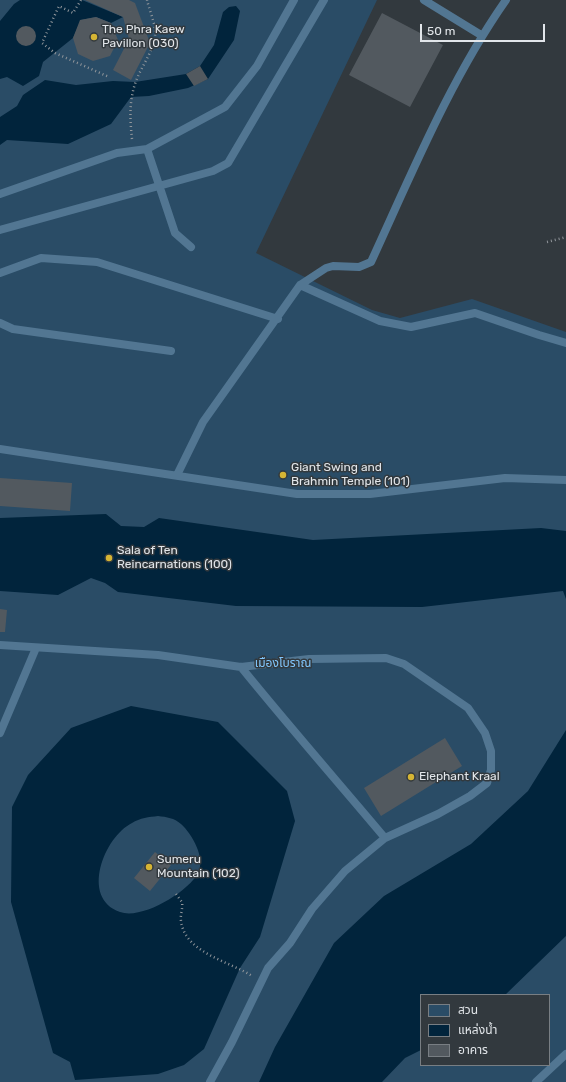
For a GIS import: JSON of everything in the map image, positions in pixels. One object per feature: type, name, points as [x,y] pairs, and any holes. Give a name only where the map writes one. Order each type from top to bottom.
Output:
[{"type":"lane","points":[[0,194],[117,153],[147,149],[226,107],[257,66],[294,0]]},
{"type":"lane","points":[[0,230],[213,171],[228,162],[324,0]]},
{"type":"lane","points":[[424,0],[481,35]]},
{"type":"lane","points":[[177,475],[203,422],[278,319],[300,286],[326,268],[334,266],[360,267],[371,262],[422,148],[481,35],[506,0]]},
{"type":"lane","points":[[147,149],[175,233],[191,247]]},
{"type":"lane","points":[[0,272],[40,258],[98,262],[278,319]]},
{"type":"lane","points":[[300,286],[380,321],[411,327],[475,313],[539,335],[566,342]]},
{"type":"lane","points":[[0,323],[13,329],[171,351]]},
{"type":"lane","points":[[0,450],[177,475],[296,494],[370,494],[505,478],[566,480]]},
{"type":"lane","points":[[0,645],[158,655],[241,667],[309,659],[386,658],[404,664],[468,708],[485,733],[491,751],[491,770],[487,783],[470,796],[438,814],[385,838],[345,871],[312,909],[290,943],[268,968],[232,1042],[210,1082]]},
{"type":"lane","points":[[0,733],[36,648]]},
{"type":"lane","points":[[241,667],[305,746],[335,777],[385,838]]},
{"type":"lane","points":[[536,1082],[566,1054]]},
{"type":"path","points":[[80,0],[73,13],[59,6],[42,43],[55,53],[109,77]]},
{"type":"path","points":[[147,0],[155,31],[151,48],[135,82],[131,97],[132,139],[147,149]]},
{"type":"path","points":[[548,242],[566,237]]},
{"type":"path","points":[[176,894],[182,902],[180,920],[195,946],[240,968]]},
{"type":"green space","name":"เมืองโบราณ","points":[[0,0],[377,0],[256,253],[372,310],[400,318],[472,299],[566,332],[566,1082],[0,1082]]},
{"type":"water","points":[[20,0],[82,0],[123,17],[111,23],[96,17],[81,20],[73,38],[43,62],[39,76],[23,86],[7,77],[0,79],[0,21],[14,4]]},
{"type":"water","points":[[236,6],[240,11],[234,40],[208,79],[188,88],[149,96],[131,97],[111,124],[68,144],[7,140],[0,145],[0,117],[17,106],[23,95],[45,80],[76,85],[113,81],[135,82],[186,74],[200,66],[214,45],[223,12],[229,7]]},
{"type":"water","points":[[106,514],[121,526],[144,527],[159,518],[313,540],[541,528],[566,531],[566,599],[563,591],[422,607],[236,606],[118,592],[105,583],[91,578],[58,595],[0,591],[0,518]]},
{"type":"water","points":[[131,706],[218,722],[287,791],[295,821],[260,937],[240,968],[204,1049],[184,1065],[158,1074],[75,1080],[70,1062],[53,1053],[11,902],[12,807],[28,775],[71,728]],"holes":[[[158,816],[176,820],[185,828],[197,847],[200,860],[198,873],[185,888],[164,903],[140,912],[120,912],[108,905],[101,894],[99,881],[100,868],[105,854],[122,830],[138,820]]]},
{"type":"water","points":[[566,730],[566,936],[506,994],[420,994],[420,1050],[405,1058],[382,1082],[259,1082],[275,1047],[334,943],[384,896],[471,844],[528,791]]},
{"type":"building","points":[[85,0],[129,0],[135,3],[150,43],[131,80],[113,70],[129,39],[123,17]]},
{"type":"building","points":[[382,13],[443,45],[410,107],[349,75]]},
{"type":"building","points":[[96,17],[111,23],[118,40],[110,56],[93,61],[78,54],[73,38],[80,20]]},
{"type":"building","points":[[22,26],[30,26],[36,32],[36,40],[30,46],[22,46],[16,40],[16,32]]},
{"type":"building","points":[[200,66],[208,79],[194,86],[186,74]]},
{"type":"building","points":[[0,478],[72,483],[70,511],[0,506]]},
{"type":"building","points":[[0,609],[7,610],[5,632],[0,632]]},
{"type":"building","points":[[445,738],[462,766],[381,816],[364,788]]},
{"type":"building","points":[[155,852],[171,865],[150,891],[134,878]]},
{"type":"place","name":"The Phra Kaew Pavillon (030)","points":[[94,37]]},
{"type":"place","name":"Giant Swing and Brahmin Temple (101)","points":[[283,475]]},
{"type":"place","name":"Sala of Ten Reincarnations (100)","points":[[109,558]]},
{"type":"place","name":"Elephant Kraal","points":[[411,777]]},
{"type":"place","name":"Sumeru Mountain (102)","points":[[149,867]]}]
